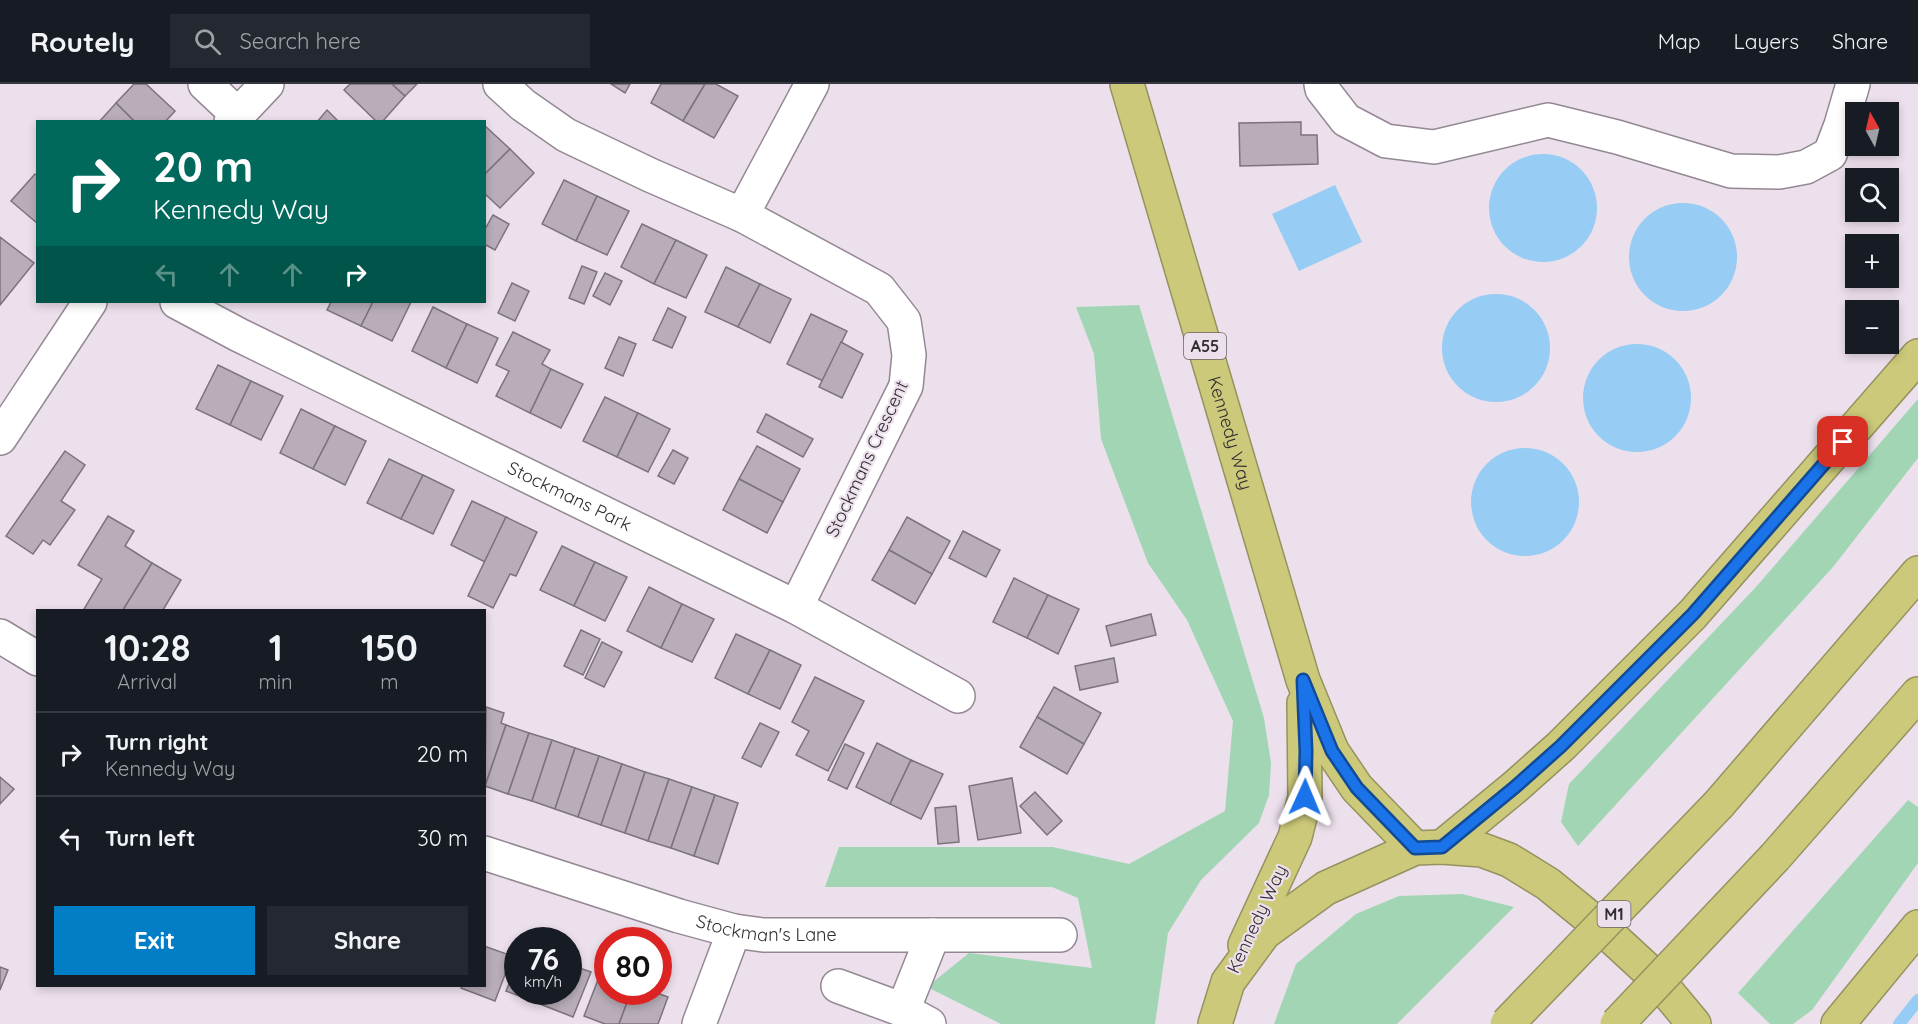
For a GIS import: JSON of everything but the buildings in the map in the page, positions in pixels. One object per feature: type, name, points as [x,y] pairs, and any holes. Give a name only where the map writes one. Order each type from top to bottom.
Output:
[{"type":"highway","name":"Kennedy Way","points":[[1127,84],[1303,680],[1332,751],[1361,793],[1428,848]]},
{"type":"highway","points":[[1428,848],[1515,787],[1561,746],[1693,614],[1918,356]]},
{"type":"highway","name":"M1","points":[[1507,1024],[1719,804],[1918,573]]},
{"type":"highway","name":"Kennedy Way","points":[[1228,982],[1295,837],[1305,797],[1303,680]]},
{"type":"highway","points":[[1617,1024],[1775,857],[1918,694]]},
{"type":"highway","name":"A55","points":[[1215,1024],[1228,982],[1264,933],[1326,888],[1428,848],[1482,850],[1509,860],[1548,884],[1602,928],[1654,976],[1694,1024]]},
{"type":"highway","points":[[1838,1024],[1918,927]]},
{"type":"street","points":[[205,84],[234,118],[267,84]]},
{"type":"street","name":"Stockmans Crescent","points":[[500,84],[523,105],[566,135],[650,176],[742,215],[879,289],[904,321],[909,355],[906,386],[796,607]]},
{"type":"street","points":[[742,215],[812,84]]},
{"type":"street","points":[[1321,84],[1346,120],[1386,141],[1434,147],[1548,120],[1617,137],[1731,171],[1779,172],[1806,167],[1830,154],[1842,125],[1853,84]]},
{"type":"street","points":[[0,438],[89,303]]},
{"type":"street","name":"Stockmans Park","points":[[179,303],[239,335],[796,607],[958,696]]},
{"type":"street","points":[[0,636],[36,658]]},
{"type":"street","name":"Stockman's Lane","points":[[486,854],[678,916],[734,931],[763,935],[1060,935]]},
{"type":"street","points":[[699,1024],[734,931]]},
{"type":"street","points":[[838,986],[916,1017],[933,935]]},
{"type":"green space","points":[[1139,305],[1264,718],[1271,763],[1269,795],[1259,823],[1201,880],[1168,933],[1155,1024],[1001,1024],[927,987],[969,953],[1092,968],[1078,898],[1052,887],[825,887],[839,847],[1053,847],[1129,864],[1225,811],[1233,721],[1187,620],[1148,563],[1101,439],[1094,354],[1076,307]]},
{"type":"green space","points":[[1918,399],[1918,458],[1833,567],[1578,846],[1561,822],[1569,784],[1756,587]]},
{"type":"green space","points":[[1908,800],[1918,807],[1918,863],[1812,1010],[1793,1024],[1770,1024],[1738,993]]},
{"type":"green space","points":[[1462,894],[1514,907],[1397,1024],[1274,1024],[1296,964],[1356,914],[1399,896]]},
{"type":"water","points":[[1543,154],[1564,158],[1581,170],[1593,187],[1597,208],[1593,229],[1581,246],[1564,258],[1543,262],[1522,258],[1505,246],[1493,229],[1489,208],[1493,187],[1505,170],[1522,158]]},
{"type":"water","points":[[1335,185],[1362,242],[1299,271],[1272,214]]},
{"type":"water","points":[[1683,203],[1704,207],[1721,219],[1733,236],[1737,257],[1733,278],[1721,295],[1704,307],[1683,311],[1662,307],[1645,295],[1633,278],[1629,257],[1633,236],[1645,219],[1662,207]]},
{"type":"water","points":[[1496,294],[1517,298],[1534,310],[1546,327],[1550,348],[1546,369],[1534,386],[1517,398],[1496,402],[1475,398],[1458,386],[1446,369],[1442,348],[1446,327],[1458,310],[1475,298]]},
{"type":"water","points":[[1637,344],[1658,348],[1675,360],[1687,377],[1691,398],[1687,419],[1675,436],[1658,448],[1637,452],[1616,448],[1599,436],[1587,419],[1583,398],[1587,377],[1599,360],[1616,348]]},
{"type":"water","points":[[1525,448],[1546,452],[1563,464],[1575,481],[1579,502],[1575,523],[1563,540],[1546,552],[1525,556],[1504,552],[1487,540],[1475,523],[1471,502],[1475,481],[1487,464],[1504,452]]},
{"type":"waterway","points":[[1899,1024],[1918,1000]]},
{"type":"route","points":[[1305,797],[1303,680],[1332,751],[1357,788],[1415,848],[1442,847],[1561,746],[1693,614],[1843,442]]}]
